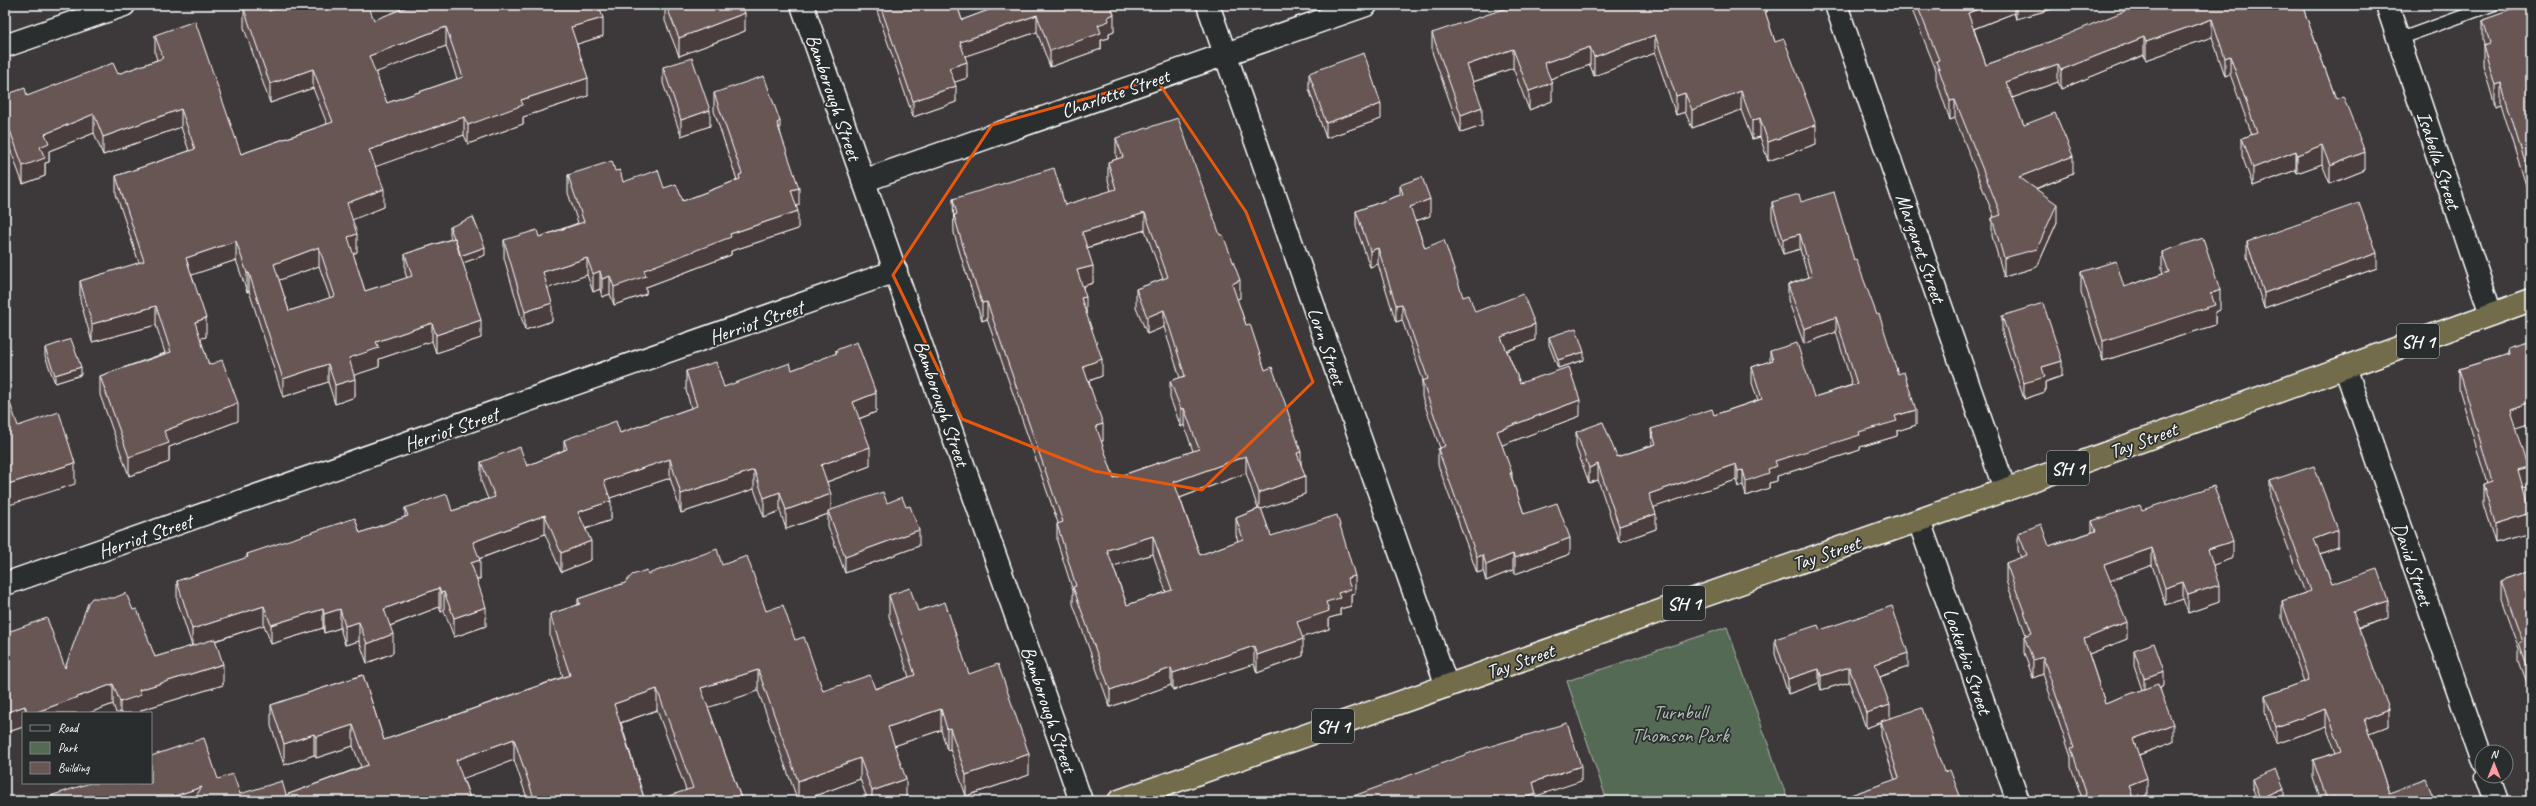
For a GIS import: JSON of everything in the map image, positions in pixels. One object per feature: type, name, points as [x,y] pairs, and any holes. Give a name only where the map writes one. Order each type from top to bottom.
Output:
[{"type":"highway","name":"Tay Street","points":[[1119,801],[1919,521],[2531,300]]},
{"type":"street","points":[[5,46],[124,5]]},
{"type":"street","name":"Bamborough Street","points":[[802,5],[1081,801]]},
{"type":"street","name":"Lorn Street","points":[[1208,5],[1447,686]]},
{"type":"street","name":"Charlotte Street","points":[[864,181],[1366,5]]},
{"type":"street","name":"Margaret Street","points":[[1836,5],[2005,490]]},
{"type":"street","name":"Isabella Street","points":[[2386,5],[2399,39],[2491,314]]},
{"type":"street","name":"Herriot Street","points":[[5,584],[896,271]]},
{"type":"street","name":"David Street","points":[[2345,367],[2476,744]]},
{"type":"street","name":"Lockerbie Street","points":[[1919,521],[2018,801]]},
{"type":"street","points":[[2491,784],[2496,801]]},
{"type":"lane","points":[[2399,39],[2493,5]]},
{"type":"highlighted area","points":[[1156,79],[1246,212],[1313,382],[1202,490],[1094,471],[962,419],[893,275],[992,125]]},
{"type":"green space","name":"Turnbull Thomson Park","points":[[1727,627],[1788,801],[1607,801],[1567,681]]},
{"type":"building","points":[[257,5],[267,5],[269,11],[287,5],[368,5],[374,20],[412,5],[599,5],[603,18],[571,27],[588,78],[521,100],[523,105],[468,125],[464,117],[369,150],[384,189],[347,203],[357,234],[348,237],[365,291],[412,276],[405,254],[455,238],[481,320],[436,335],[432,323],[376,342],[379,348],[349,358],[355,379],[335,385],[328,364],[283,379],[249,273],[247,273],[236,241],[186,258],[206,318],[195,322],[209,365],[222,360],[238,403],[164,431],[169,443],[129,457],[100,376],[171,352],[156,306],[92,324],[80,281],[144,261],[116,176],[195,149],[181,109],[103,137],[94,114],[45,134],[49,143],[40,147],[45,158],[23,166],[5,117],[5,95],[25,88],[27,96],[113,63],[118,74],[163,58],[155,35],[195,21],[241,154],[333,122],[313,69],[270,84],[244,9]],"holes":[[[446,27],[463,77],[387,103],[369,56]],[[319,247],[335,296],[289,311],[274,264]]]},
{"type":"building","points":[[666,5],[742,5],[745,13],[679,38]]},
{"type":"building","points":[[880,5],[957,5],[962,20],[1002,5],[1110,5],[1114,14],[1108,17],[1109,21],[1098,25],[1101,33],[1050,51],[1037,15],[960,42],[967,62],[949,68],[956,86],[913,101]]},
{"type":"building","points":[[1516,5],[1635,5],[1636,7],[1642,5],[1763,5],[1775,42],[1784,39],[1816,125],[1768,142],[1760,118],[1752,121],[1741,91],[1692,110],[1685,93],[1676,96],[1655,35],[1594,57],[1590,47],[1544,63],[1552,83],[1529,91],[1513,49],[1467,65],[1482,107],[1461,115],[1432,33]]},
{"type":"building","points":[[1917,5],[1988,5],[1968,13],[1986,65],[2049,42],[2139,5],[2302,5],[2336,99],[2343,96],[2365,152],[2330,166],[2322,145],[2297,155],[2296,151],[2253,168],[2242,138],[2257,133],[2230,56],[2225,58],[2212,19],[2146,42],[2144,37],[2061,70],[2058,64],[2006,82],[2024,125],[2055,113],[2073,156],[2019,177],[2057,204],[2037,249],[2004,258],[1992,218],[2001,215],[1955,100],[1950,101],[1936,61],[1939,60]]},
{"type":"building","points":[[2525,5],[2531,5],[2531,171],[2528,172],[2501,83],[2495,85],[2483,45],[2490,43],[2483,20]]},
{"type":"building","points":[[1364,53],[1381,104],[1326,123],[1309,73]]},
{"type":"building","points":[[692,58],[710,110],[681,120],[663,67]]},
{"type":"building","points":[[764,76],[780,121],[777,123],[799,188],[791,190],[798,211],[730,234],[731,237],[644,270],[646,276],[614,287],[610,276],[602,279],[600,271],[593,274],[587,258],[543,272],[552,303],[525,312],[504,240],[537,230],[539,237],[584,222],[568,175],[612,161],[615,171],[620,170],[623,182],[658,170],[664,188],[676,184],[683,201],[740,179],[739,175],[742,174],[714,93]]},
{"type":"building","points":[[1178,118],[1220,235],[1223,235],[1240,280],[1232,284],[1246,325],[1250,324],[1265,370],[1272,367],[1301,452],[1297,453],[1305,476],[1259,493],[1246,456],[1174,482],[1200,555],[1243,539],[1236,518],[1261,508],[1271,536],[1337,515],[1355,576],[1347,578],[1351,589],[1338,593],[1340,598],[1326,602],[1329,611],[1297,622],[1303,639],[1257,655],[1254,646],[1173,673],[1171,668],[1110,690],[1073,587],[1076,586],[1057,524],[1063,522],[987,302],[982,303],[954,215],[957,214],[953,199],[1054,168],[1065,205],[1116,189],[1108,162],[1123,157],[1116,138]],"holes":[[[1145,213],[1168,277],[1136,289],[1147,317],[1164,310],[1185,376],[1170,381],[1181,409],[1184,408],[1199,449],[1114,478],[1096,426],[1103,424],[1083,366],[1102,359],[1081,298],[1086,297],[1077,270],[1093,266],[1082,232]],[[1153,536],[1172,590],[1127,605],[1107,550]]]},
{"type":"building","points":[[1422,177],[1430,199],[1410,207],[1425,248],[1444,240],[1463,297],[1469,295],[1475,312],[1523,294],[1535,324],[1501,337],[1520,383],[1569,367],[1580,400],[1497,431],[1512,473],[1510,473],[1524,514],[1557,503],[1570,538],[1515,558],[1513,554],[1486,565],[1483,555],[1477,557],[1438,449],[1445,446],[1422,381],[1428,379],[1402,304],[1396,305],[1378,248],[1370,251],[1356,211],[1403,194],[1400,185]]},
{"type":"building","points":[[1834,192],[1854,260],[1856,259],[1877,315],[1879,314],[1898,374],[1904,372],[1916,410],[1895,416],[1897,421],[1859,432],[1860,435],[1775,461],[1777,466],[1768,469],[1769,473],[1746,481],[1743,470],[1738,471],[1736,464],[1649,494],[1656,514],[1619,526],[1598,464],[1589,468],[1576,432],[1603,422],[1617,457],[1656,444],[1651,429],[1712,409],[1714,415],[1762,399],[1752,367],[1773,360],[1770,351],[1797,343],[1814,397],[1857,384],[1836,317],[1804,329],[1788,285],[1812,276],[1800,234],[1783,239],[1772,202],[1799,194],[1801,202]]},
{"type":"building","points":[[2359,203],[2377,253],[2264,293],[2247,242]]},
{"type":"building","points":[[473,217],[485,247],[460,256],[450,227]]},
{"type":"building","points":[[2203,238],[2220,290],[2211,294],[2215,305],[2103,341],[2081,272],[2116,261],[2124,287],[2169,272],[2162,252]]},
{"type":"building","points":[[2043,303],[2062,361],[2042,367],[2045,377],[2024,383],[2002,316]]},
{"type":"building","points":[[1576,328],[1584,352],[1558,360],[1549,337]]},
{"type":"building","points":[[71,339],[81,367],[55,375],[45,348]]},
{"type":"building","points":[[2531,341],[2531,402],[2510,409],[2527,467],[2518,470],[2530,513],[2495,524],[2483,484],[2492,481],[2459,369],[2509,354],[2508,348]]},
{"type":"building","points":[[857,342],[876,393],[853,402],[870,447],[821,465],[831,494],[786,510],[780,492],[764,498],[754,470],[681,494],[670,459],[604,481],[611,501],[578,512],[591,541],[561,553],[545,515],[473,542],[480,560],[471,563],[486,607],[454,618],[444,592],[441,593],[439,588],[384,609],[393,634],[367,644],[359,622],[345,626],[340,609],[324,614],[323,609],[271,625],[264,606],[192,629],[177,581],[248,557],[247,554],[355,518],[360,533],[408,516],[405,508],[447,494],[452,511],[495,497],[481,462],[520,447],[527,466],[567,449],[564,440],[616,421],[620,433],[697,406],[686,371],[716,362],[724,387],[790,363],[792,370],[837,353],[836,350]]},
{"type":"building","points":[[5,389],[18,426],[59,412],[75,463],[8,484],[9,488],[5,490]]},
{"type":"building","points":[[2314,466],[2338,530],[2314,539],[2332,584],[2377,569],[2388,601],[2353,612],[2389,709],[2364,719],[2389,793],[2426,779],[2434,799],[2428,801],[2335,801],[2334,797],[2327,800],[2313,760],[2342,751],[2326,709],[2276,727],[2265,696],[2309,680],[2282,601],[2311,591],[2270,481]]},
{"type":"building","points":[[2214,486],[2233,541],[2208,549],[2219,585],[2188,595],[2183,582],[2165,588],[2152,548],[2104,565],[2127,622],[2084,639],[2105,703],[2158,684],[2173,724],[2133,739],[2147,778],[2129,785],[2134,801],[2089,801],[2071,749],[2074,748],[2043,657],[2033,660],[2024,636],[2032,633],[2006,563],[2027,555],[2018,533],[2041,524],[2049,546],[2096,531],[2092,521],[2140,505],[2142,510]]},
{"type":"building","points":[[883,492],[887,503],[902,497],[906,507],[910,506],[919,530],[845,557],[828,511]]},
{"type":"building","points":[[717,549],[722,565],[747,556],[766,611],[783,605],[795,640],[804,637],[823,691],[870,675],[875,689],[915,675],[889,595],[910,588],[918,611],[945,602],[969,674],[998,664],[1029,754],[966,775],[950,728],[947,729],[941,709],[888,727],[906,779],[872,791],[860,758],[798,781],[758,670],[701,688],[742,801],[653,801],[693,788],[657,689],[614,704],[645,801],[535,801],[514,739],[456,760],[471,801],[192,801],[202,787],[159,801],[35,801],[87,784],[152,784],[152,756],[204,738],[218,779],[233,774],[240,794],[282,781],[286,795],[368,765],[353,725],[316,737],[314,734],[284,744],[271,705],[363,675],[384,740],[570,675],[550,614],[580,604],[578,599],[625,583],[632,575],[647,570],[648,574]]},
{"type":"building","points":[[2531,570],[2531,676],[2519,643],[2523,642],[2501,581]]},
{"type":"building","points":[[126,593],[133,610],[137,609],[155,657],[215,639],[223,664],[139,690],[141,695],[120,702],[113,684],[37,712],[28,712],[25,706],[5,713],[5,633],[47,618],[65,668],[88,603],[92,598],[114,598]]},
{"type":"building","points":[[1892,606],[1908,653],[1875,664],[1890,705],[1866,713],[1849,667],[1821,676],[1819,669],[1788,679],[1775,639],[1818,625],[1820,630]]},
{"type":"building","points":[[2154,643],[2164,671],[2144,678],[2134,650]]},
{"type":"building","points":[[1922,708],[1944,772],[1950,770],[1962,801],[1850,801],[1848,796],[1899,778],[1881,721]]},
{"type":"building","points":[[1567,723],[1581,766],[1533,782],[1536,794],[1515,801],[1340,801],[1478,750]]},
{"type":"building","points":[[2276,769],[2284,788],[2260,798],[2252,779]]}]
